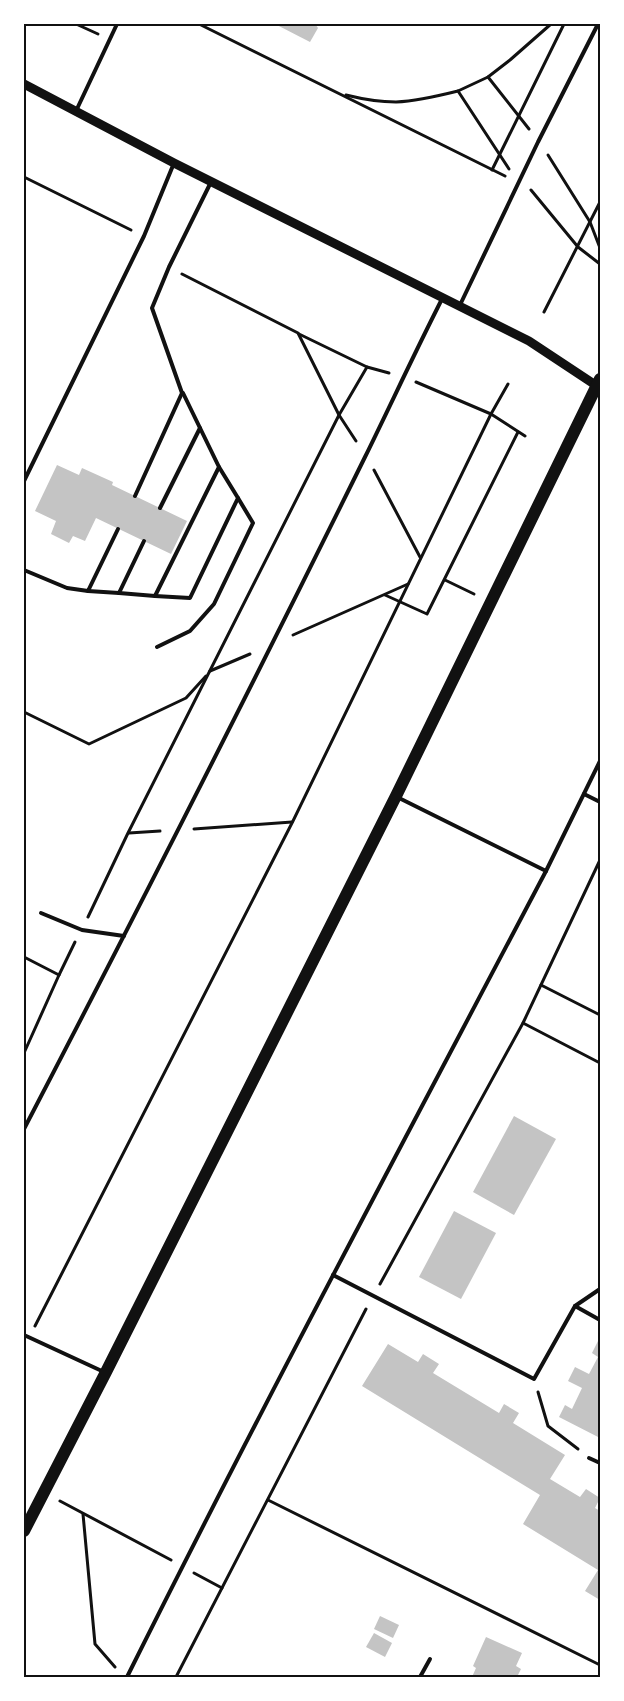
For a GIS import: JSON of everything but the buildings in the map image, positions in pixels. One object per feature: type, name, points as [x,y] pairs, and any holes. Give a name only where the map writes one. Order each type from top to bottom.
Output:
[{"type":"main road","points":[[24,1531],[396,796],[598,382]]},
{"type":"street","points":[[24,84],[174,163],[529,341],[598,382]]},
{"type":"lane","points":[[76,111],[118,24]]},
{"type":"lane","points":[[459,306],[598,24]]},
{"type":"lane","points":[[24,481],[139,245],[174,163]]},
{"type":"lane","points":[[157,647],[190,631],[214,604],[253,522],[219,467],[182,393],[152,308],[169,267],[212,182]]},
{"type":"lane","points":[[24,1128],[178,830],[366,456],[442,298]]},
{"type":"lane","points":[[135,496],[182,393]]},
{"type":"lane","points":[[160,508],[200,428]]},
{"type":"lane","points":[[154,596],[219,467]]},
{"type":"lane","points":[[24,570],[67,588],[190,598],[238,498]]},
{"type":"lane","points":[[88,591],[118,529]]},
{"type":"lane","points":[[119,592],[144,541]]},
{"type":"lane","points":[[127,1677],[333,1275],[546,871],[600,761]]},
{"type":"lane","points":[[584,794],[600,802]]},
{"type":"lane","points":[[396,796],[546,871]]},
{"type":"lane","points":[[41,913],[82,930],[124,936]]},
{"type":"lane","points":[[333,1275],[534,1379],[575,1306],[600,1289]]},
{"type":"lane","points":[[575,1306],[600,1320]]},
{"type":"lane","points":[[24,1335],[106,1372]]},
{"type":"lane","points":[[589,1458],[600,1463]]},
{"type":"lane","points":[[420,1677],[430,1659]]},
{"type":"path","points":[[76,24],[110,40]]},
{"type":"path","points":[[199,24],[529,188],[578,247],[600,264]]},
{"type":"path","points":[[341,95],[396,102],[434,97],[458,91],[488,77],[550,24]]},
{"type":"path","points":[[492,170],[564,24]]},
{"type":"path","points":[[488,77],[530,131]]},
{"type":"path","points":[[458,91],[519,183]]},
{"type":"path","points":[[548,155],[590,222],[600,248]]},
{"type":"path","points":[[24,177],[134,231]]},
{"type":"path","points":[[544,312],[600,202]]},
{"type":"path","points":[[169,267],[298,333],[339,415],[366,456],[420,558]]},
{"type":"path","points":[[24,1053],[59,975],[128,833],[339,415],[367,366]]},
{"type":"path","points":[[29,1337],[293,822],[420,558],[491,414],[508,384]]},
{"type":"path","points":[[384,594],[427,614],[518,432]]},
{"type":"path","points":[[445,580],[491,602]]},
{"type":"path","points":[[24,712],[89,744],[186,698],[210,671],[408,584]]},
{"type":"path","points":[[128,833],[293,822]]},
{"type":"path","points":[[176,1677],[374,1295],[523,1022],[600,860]]},
{"type":"path","points":[[24,957],[59,975]]},
{"type":"path","points":[[541,985],[600,1015]]},
{"type":"path","points":[[523,1022],[600,1063]]},
{"type":"path","points":[[534,1379],[548,1426],[589,1458]]},
{"type":"path","points":[[44,1493],[222,1588]]},
{"type":"path","points":[[268,1500],[600,1665]]},
{"type":"path","points":[[83,1513],[95,1644],[119,1671]]}]
